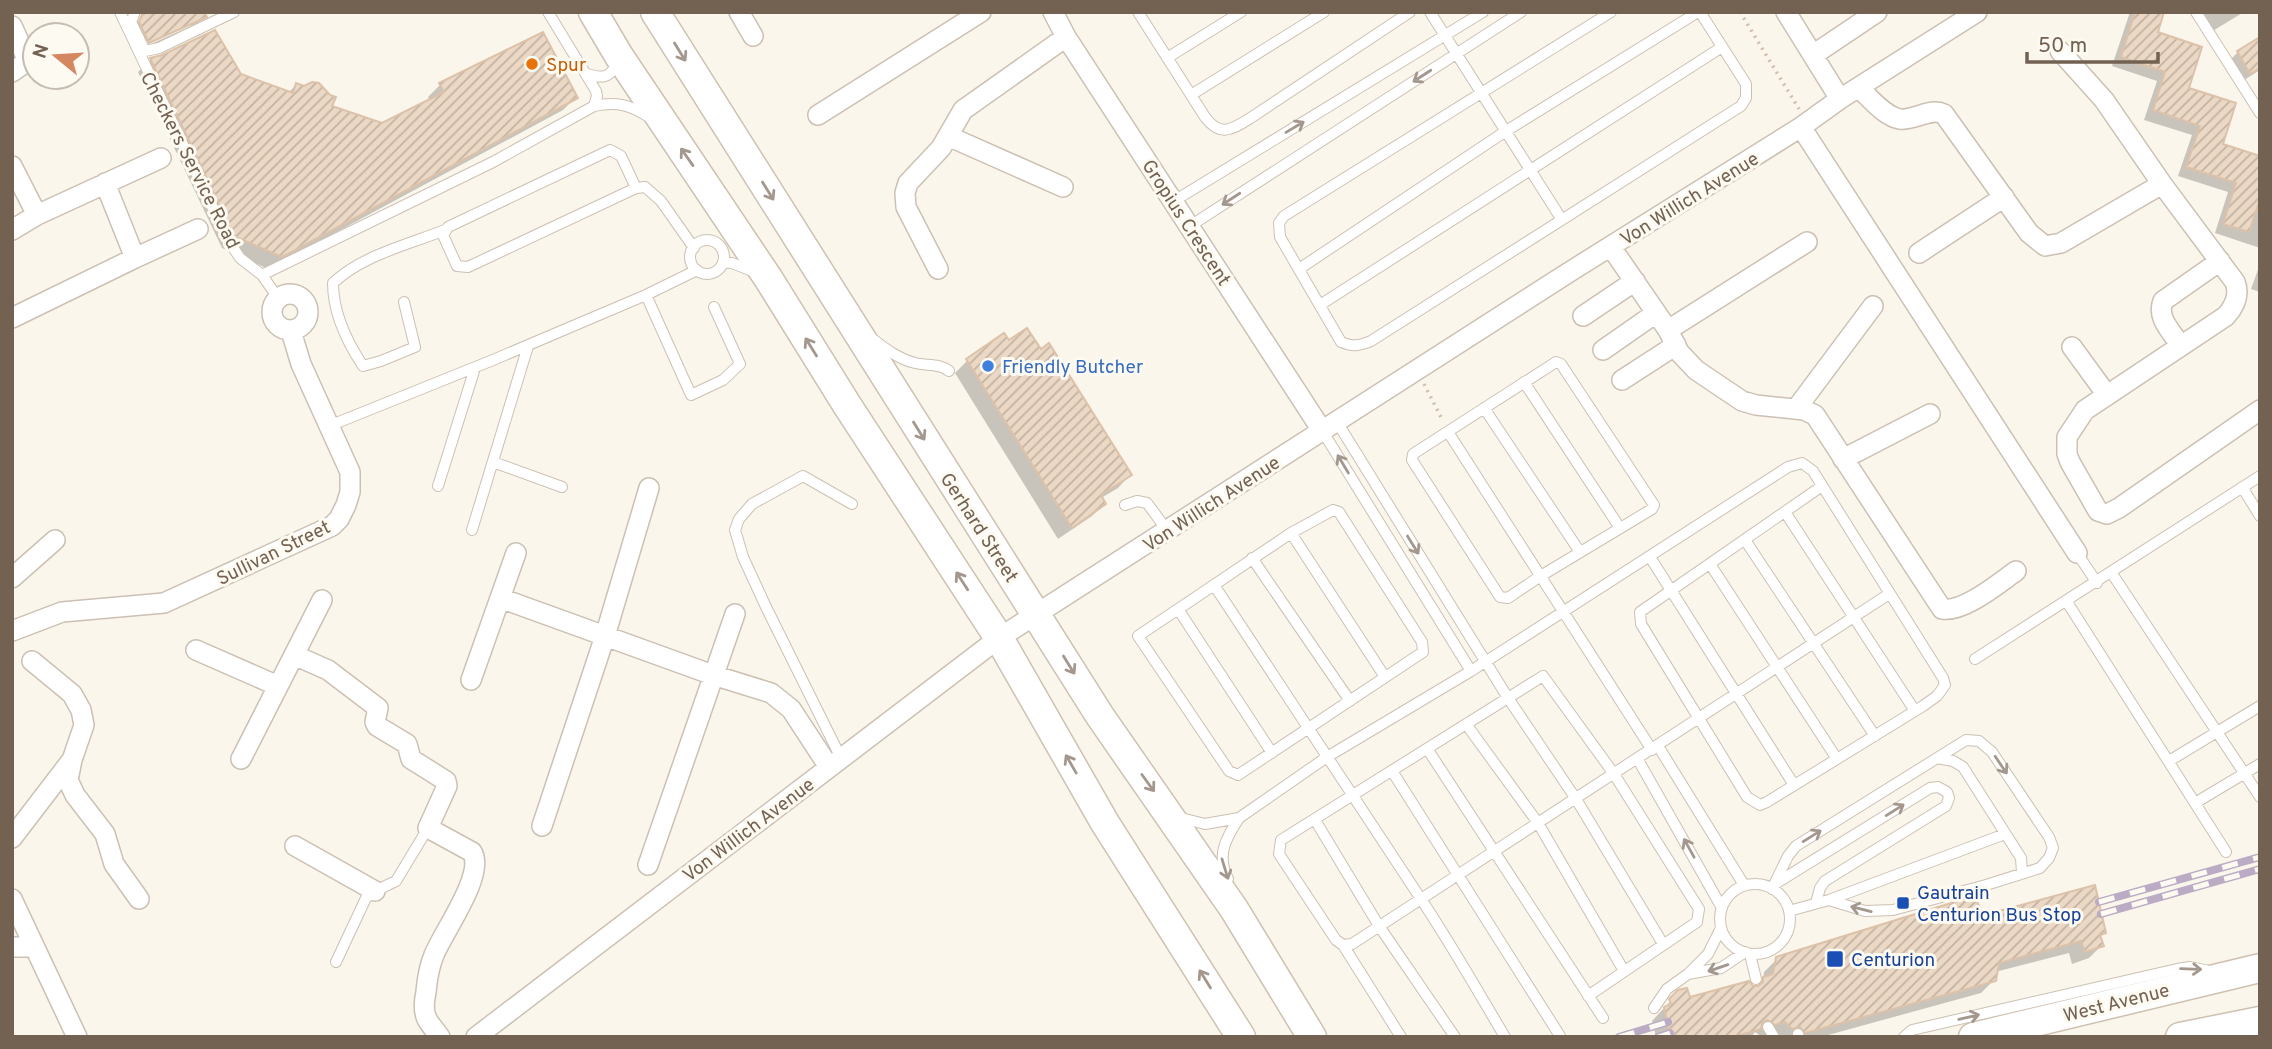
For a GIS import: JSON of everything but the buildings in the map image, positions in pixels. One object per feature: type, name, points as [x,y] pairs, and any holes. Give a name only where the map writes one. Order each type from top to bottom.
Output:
[{"type":"street","points":[[593,12],[665,126],[723,233],[768,278],[846,405],[999,638],[1105,823],[1241,1037]]},
{"type":"street","name":"Gerhard Street","points":[[655,12],[1100,716],[1168,810],[1234,909],[1312,1037]]},
{"type":"street","points":[[739,12],[753,36]]},
{"type":"street","points":[[818,116],[981,12]]},
{"type":"street","name":"Gropius Crescent","points":[[1054,12],[1066,37],[1190,226],[1330,427]]},
{"type":"street","points":[[1786,12],[1840,99]]},
{"type":"street","points":[[1813,55],[1877,12]]},
{"type":"street","name":"Von Willich Avenue","points":[[476,1037],[999,638],[1416,370],[1805,125],[1840,99],[1977,12]]},
{"type":"street","points":[[12,26],[27,61],[12,72]]},
{"type":"street","points":[[937,269],[906,207],[905,193],[908,183],[941,148],[963,110],[1066,37]]},
{"type":"street","points":[[2060,51],[2105,100],[2237,288],[2234,305],[2225,316],[2085,410],[2078,419],[2067,437],[2066,446],[2070,462],[2091,500],[2098,511],[2107,514],[2119,508],[2260,410]]},
{"type":"street","points":[[1859,88],[1897,119],[1908,119],[1936,111],[1944,114],[2029,233],[2039,243],[2050,247],[2162,184]]},
{"type":"street","points":[[1805,125],[2077,553]]},
{"type":"street","points":[[948,136],[1063,187]]},
{"type":"street","points":[[12,230],[37,215],[161,158]]},
{"type":"street","points":[[12,166],[37,215]]},
{"type":"street","points":[[105,183],[135,258]]},
{"type":"street","points":[[1919,253],[2004,197]]},
{"type":"street","points":[[12,318],[198,229]]},
{"type":"street","points":[[1622,380],[1672,338],[1807,242]]},
{"type":"street","points":[[1611,247],[1686,361],[1732,396],[1756,405],[1796,409],[1815,415],[1942,609],[1952,610],[1966,604],[2016,571]]},
{"type":"street","points":[[2181,346],[2161,316],[2163,301],[2220,261]]},
{"type":"street","points":[[1583,316],[1634,281]]},
{"type":"street","points":[[296,295],[307,305],[304,323],[291,331],[280,328],[273,319],[272,308],[278,298],[296,295]]},
{"type":"street","points":[[1796,409],[1873,306]]},
{"type":"street","points":[[1603,350],[1656,313]]},
{"type":"street","name":"Sullivan Street","points":[[12,631],[62,612],[164,603],[331,526],[339,519],[350,492],[350,471],[301,364],[291,331]]},
{"type":"street","points":[[2072,347],[2107,395]]},
{"type":"street","points":[[1843,459],[1930,414]]},
{"type":"street","points":[[542,826],[605,636],[649,488]]},
{"type":"street","points":[[12,579],[55,540]]},
{"type":"street","points":[[471,680],[516,553]]},
{"type":"street","points":[[500,598],[713,675],[771,692],[786,703],[835,763]]},
{"type":"street","points":[[241,760],[322,600]]},
{"type":"street","points":[[648,865],[736,614]]},
{"type":"street","points":[[196,650],[278,686]]},
{"type":"street","points":[[294,655],[328,670],[377,708],[377,726],[407,744],[411,759],[446,781],[447,786],[428,828],[475,856],[473,877],[433,956],[428,975],[424,1003],[426,1018],[440,1037]]},
{"type":"street","points":[[32,661],[72,694],[82,710],[84,725],[68,780],[75,795],[105,834],[114,864],[139,899]]},
{"type":"street","points":[[12,838],[72,760]]},
{"type":"street","points":[[295,846],[374,891]]},
{"type":"street","points":[[12,899],[77,1037]]},
{"type":"street","points":[[12,947],[34,947]]},
{"type":"street","name":"West Avenue","points":[[1973,1037],[2260,968]]},
{"type":"street","points":[[2180,1037],[2260,1021]]},
{"type":"lane","name":"Checkers Service Road","points":[[120,12],[228,240],[240,258],[262,275],[278,298]]},
{"type":"lane","points":[[135,12],[131,22],[145,51],[159,48],[234,12]]},
{"type":"lane","points":[[548,12],[596,91],[594,106]]},
{"type":"lane","points":[[1167,58],[1241,12]]},
{"type":"lane","points":[[1191,96],[1324,12]]},
{"type":"lane","points":[[1143,14],[1191,96],[1212,126],[1220,130],[1233,129],[1410,12]]},
{"type":"lane","points":[[1430,12],[1562,220]]},
{"type":"lane","points":[[1174,201],[1483,12]]},
{"type":"lane","points":[[1190,226],[1521,12]]},
{"type":"lane","points":[[1299,269],[1506,131],[1699,12],[1746,84],[1746,98],[1741,106],[1360,346],[1341,342],[1280,237],[1279,223],[1284,216],[1611,12]]},
{"type":"lane","points":[[2196,12],[2260,113]]},
{"type":"lane","points":[[1320,305],[1722,47]]},
{"type":"lane","points":[[585,73],[600,78],[606,77],[612,74],[619,56]]},
{"type":"lane","points":[[262,275],[493,162],[594,106],[608,103],[627,104],[665,126]]},
{"type":"lane","points":[[404,302],[415,346],[363,366],[351,346],[333,299],[333,283],[346,271],[444,230],[610,150],[621,156],[636,188]]},
{"type":"lane","points":[[444,230],[443,235],[453,260],[457,266],[468,267],[636,188],[645,187],[656,195],[694,248]]},
{"type":"lane","points":[[723,233],[723,262],[718,271],[705,274],[697,270],[690,256],[694,248],[702,241],[723,233]]},
{"type":"lane","points":[[723,262],[768,278]]},
{"type":"lane","points":[[329,426],[528,346],[697,270]]},
{"type":"lane","points":[[646,295],[691,395],[723,380],[740,364],[714,307]]},
{"type":"lane","points":[[857,328],[892,354],[917,364],[943,367],[949,371]]},
{"type":"lane","points":[[472,530],[528,346]]},
{"type":"lane","points":[[1559,362],[1654,505],[1508,598],[1500,597],[1412,460],[1417,449],[1448,432],[1559,362]]},
{"type":"lane","points":[[438,486],[475,368]]},
{"type":"lane","points":[[1524,382],[1620,528]]},
{"type":"lane","points":[[1484,408],[1580,552]]},
{"type":"lane","points":[[1330,427],[1576,799],[1663,944]]},
{"type":"lane","points":[[1330,427],[1471,671]]},
{"type":"lane","points":[[1448,432],[1539,577],[1744,885]]},
{"type":"lane","points":[[493,462],[562,487]]},
{"type":"lane","points":[[1234,909],[1232,887],[1221,861],[1223,845],[1239,818],[1327,757],[1471,671],[1794,464],[1802,463],[1808,466],[1822,486],[1945,682],[1943,691],[1875,736],[1760,805],[1747,797],[1641,624],[1640,612],[1822,486]]},
{"type":"lane","points":[[835,763],[743,557],[735,530],[739,519],[752,504],[803,476],[852,504]]},
{"type":"lane","points":[[1975,659],[2260,476]]},
{"type":"lane","points":[[2242,487],[2260,516]]},
{"type":"lane","points":[[1125,505],[1137,501],[1147,503],[1167,530]]},
{"type":"lane","points":[[1333,510],[1339,512],[1424,648],[1423,653],[1238,775],[1229,771],[1138,638],[1139,634],[1252,558],[1333,510]]},
{"type":"lane","points":[[1785,512],[1914,711]]},
{"type":"lane","points":[[1291,533],[1385,677]]},
{"type":"lane","points":[[1745,540],[1875,736]]},
{"type":"lane","points":[[2077,553],[2097,583]]},
{"type":"lane","points":[[1650,557],[1673,589],[1794,785]]},
{"type":"lane","points":[[1252,558],[1350,701]]},
{"type":"lane","points":[[1710,564],[1837,759]]},
{"type":"lane","points":[[2111,572],[2260,797]]},
{"type":"lane","points":[[1214,585],[1421,898],[1505,1037]]},
{"type":"lane","points":[[1343,945],[1352,944],[1889,594]]},
{"type":"lane","points":[[2067,602],[2226,852]]},
{"type":"lane","points":[[1178,609],[1272,753]]},
{"type":"lane","points":[[1401,1037],[1343,945],[1336,940],[1279,854],[1281,841],[1543,676],[1614,774],[1699,909],[1697,922],[1588,996]]},
{"type":"lane","points":[[2169,761],[2260,706]]},
{"type":"lane","points":[[1466,724],[1538,823],[1624,971]]},
{"type":"lane","points":[[1773,887],[1791,851],[1797,846],[1965,740],[1979,741],[1992,752],[2049,837],[2053,848],[2045,863],[2022,873],[1884,912],[1865,911],[1829,900]]},
{"type":"lane","points":[[1428,750],[1603,1018]]},
{"type":"lane","points":[[1637,758],[1722,908]]},
{"type":"lane","points":[[1937,758],[1953,761],[1963,767],[2021,858],[2022,873]]},
{"type":"lane","points":[[2195,803],[2260,764]]},
{"type":"lane","points":[[1392,771],[1560,1036]]},
{"type":"lane","points":[[1773,887],[1930,788],[1938,787],[1947,792],[1949,798],[1946,806],[1825,881],[1820,888],[1816,904]]},
{"type":"lane","points":[[1168,810],[1187,821],[1205,824],[1239,818]]},
{"type":"lane","points":[[1315,820],[1379,926],[1455,1037]]},
{"type":"lane","points":[[336,962],[366,898],[374,891],[396,881],[428,828]]},
{"type":"lane","points":[[1789,911],[1829,900],[2005,834]]},
{"type":"lane","points":[[1654,1008],[1667,989],[1688,974],[1708,954],[1721,928],[1722,908],[1727,898],[1744,885],[1758,884],[1773,887],[1783,898],[1789,911],[1789,926],[1779,950],[1748,953],[1721,968],[1688,974]]},
{"type":"lane","points":[[1721,928],[1732,946],[1748,953],[1756,979]]},
{"type":"lane","points":[[1904,1037],[1912,1030],[2177,969],[2198,968],[2227,975]]},
{"type":"path","points":[[1740,12],[1805,125]]},
{"type":"path","points":[[1416,370],[1448,432]]},
{"type":"railway","points":[[2099,902],[2260,857]]},
{"type":"railway","points":[[2101,914],[2260,869]]},
{"type":"railway","points":[[1619,1037],[1668,1022]]},
{"type":"railway","points":[[1658,1037],[1670,1033]]},
{"type":"place","name":"Spur","points":[[532,64]]},
{"type":"place","name":"Friendly Butcher","points":[[988,366]]},
{"type":"place","name":"Gautrain Centurion Bus Stop","points":[[1903,903]]},
{"type":"place","name":"Centurion","points":[[1835,959]]}]
